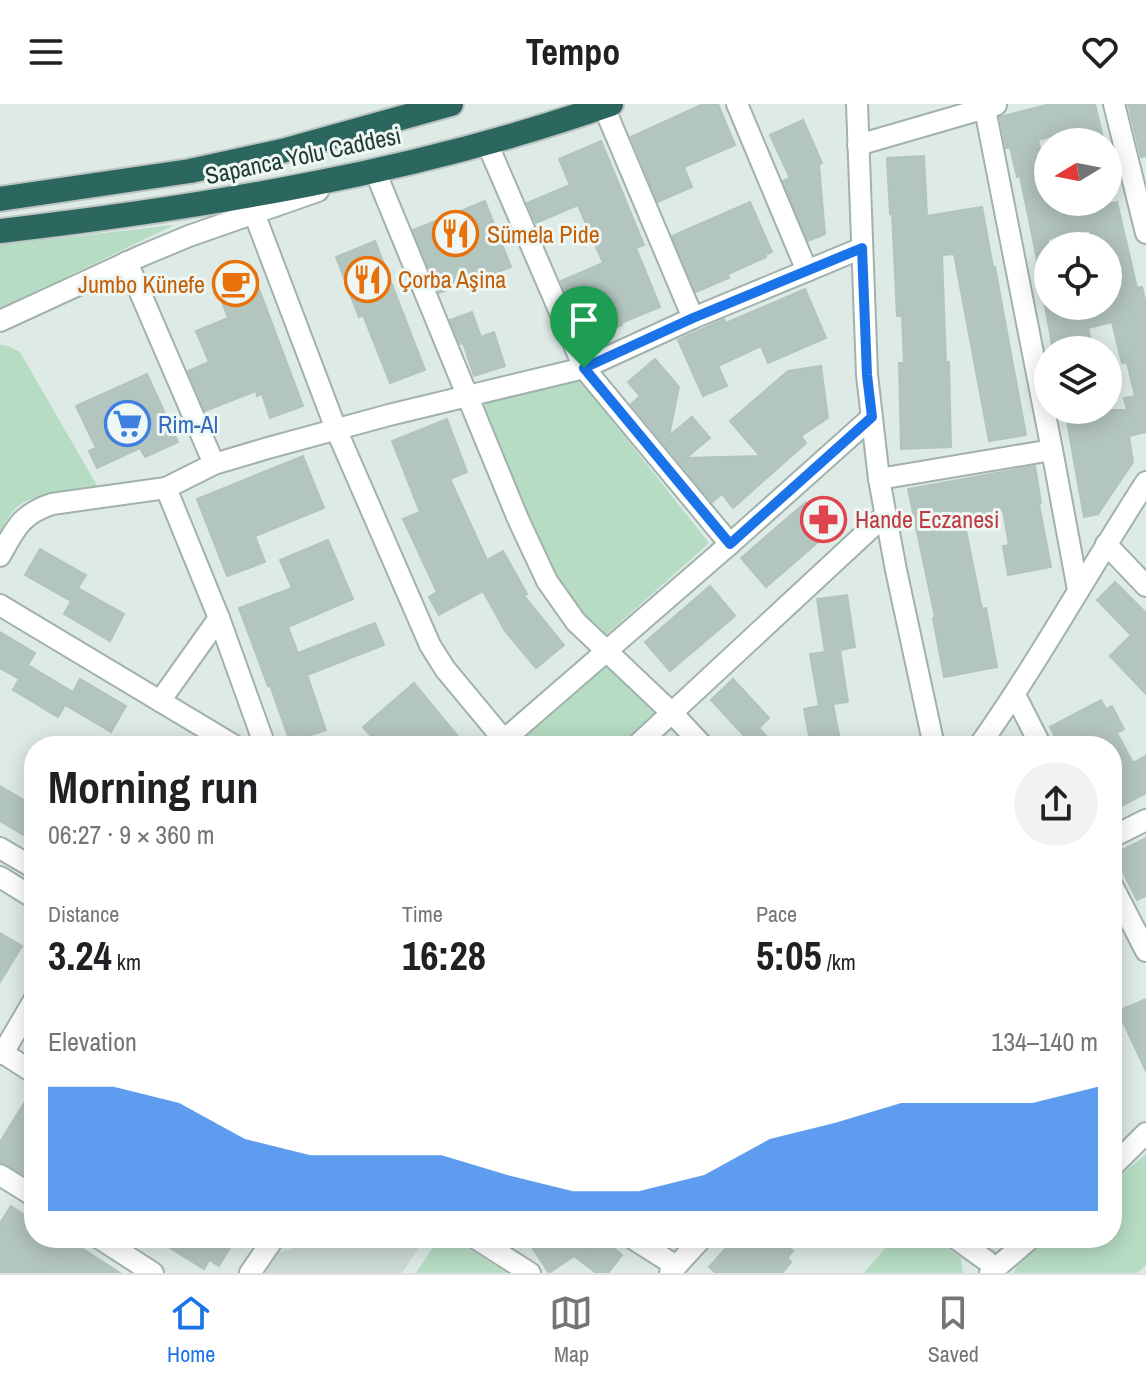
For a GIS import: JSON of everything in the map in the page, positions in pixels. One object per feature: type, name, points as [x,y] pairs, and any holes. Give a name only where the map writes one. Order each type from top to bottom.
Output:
[{"type":"highway","name":"Sapanca Yolu Caddesi","points":[[0,199],[190,171],[282,151],[451,104]]},
{"type":"highway","name":"Sapanca Yolu Caddesi","points":[[0,231],[219,202],[497,140],[608,105]]},
{"type":"street","points":[[737,104],[807,271]]},
{"type":"street","points":[[856,104],[867,375],[879,479],[932,736]]},
{"type":"street","points":[[1114,104],[1146,233]]},
{"type":"street","points":[[608,105],[693,318]]},
{"type":"street","points":[[858,145],[989,105],[1078,590]]},
{"type":"street","points":[[497,140],[584,368],[730,544]]},
{"type":"street","points":[[0,321],[189,236],[375,171],[419,159]]},
{"type":"street","points":[[375,171],[518,519],[547,581],[576,622],[694,736]]},
{"type":"street","points":[[254,213],[336,429],[430,645],[496,736]]},
{"type":"street","points":[[0,556],[26,516],[39,508],[166,488],[214,464],[336,429],[584,368],[693,318],[862,248]]},
{"type":"street","points":[[127,262],[214,464]]},
{"type":"street","points":[[509,736],[872,417]]},
{"type":"street","points":[[879,479],[1052,450]]},
{"type":"street","points":[[986,736],[1015,695],[1146,482]]},
{"type":"street","points":[[166,488],[219,618],[261,736]]},
{"type":"street","points":[[648,736],[885,515]]},
{"type":"street","points":[[1106,544],[1146,586]]},
{"type":"street","points":[[0,605],[218,736]]},
{"type":"street","points":[[160,701],[219,618]]},
{"type":"street","points":[[1015,695],[1036,736]]},
{"type":"street","points":[[1122,832],[1146,820]]},
{"type":"street","points":[[0,848],[24,862]]},
{"type":"street","points":[[0,877],[24,892]]},
{"type":"street","points":[[1122,904],[1146,951]]},
{"type":"street","points":[[24,1016],[1,1054],[24,1067]]},
{"type":"street","points":[[1122,1157],[1146,1133]]},
{"type":"street","points":[[0,1175],[24,1190]]},
{"type":"street","points":[[114,1248],[153,1273]]},
{"type":"street","points":[[250,1273],[267,1248]]},
{"type":"street","points":[[491,1248],[530,1273]]},
{"type":"street","points":[[645,1248],[673,1269],[693,1248]]},
{"type":"street","points":[[966,1248],[989,1269]]},
{"type":"street","points":[[986,1248],[989,1269]]},
{"type":"street","points":[[989,1269],[1017,1248]]},
{"type":"shaded area","points":[[294,1248],[418,1248],[402,1273],[262,1273],[275,1253]]},
{"type":"green space","points":[[174,225],[0,309],[0,245]]},
{"type":"green space","points":[[0,345],[20,352],[99,489],[46,495],[26,501],[18,506],[0,532]]},
{"type":"green space","points":[[580,380],[709,543],[605,636],[580,615],[553,574],[481,412],[487,403]]},
{"type":"green space","points":[[610,662],[656,713],[629,736],[526,736]]},
{"type":"green space","points":[[1146,1154],[1146,1265],[1137,1273],[1014,1273],[1023,1258],[1035,1248],[1122,1248],[1122,1174]]},
{"type":"green space","points":[[432,1248],[468,1248],[507,1273],[416,1273]]},
{"type":"green space","points":[[885,1248],[947,1248],[961,1258],[963,1273],[864,1273]]},
{"type":"building","points":[[703,104],[718,104],[735,145],[684,167],[692,187],[658,202],[631,137]]},
{"type":"building","points":[[1050,104],[1095,104],[1101,128],[1034,128],[1034,216],[1120,216],[1137,288],[1142,287],[1146,304],[1146,432],[1129,436],[1133,462],[1098,514],[1084,517],[1067,424],[1122,424],[1122,410],[1127,410],[1124,398],[1135,396],[1127,362],[1122,363],[1122,336],[1115,336],[1112,322],[1088,328],[1090,336],[1051,336],[1048,320],[1122,320],[1122,232],[1034,232],[1034,245],[1020,176],[1017,177],[1010,147],[1006,148],[1000,117]]},
{"type":"building","points":[[1128,104],[1146,104],[1146,156],[1141,157]]},
{"type":"building","points":[[803,120],[822,163],[819,165],[825,234],[808,241],[783,181],[790,178],[770,135]]},
{"type":"building","points":[[601,141],[644,245],[636,248],[660,307],[590,339],[577,306],[572,308],[561,281],[603,263],[578,205],[536,223],[527,203],[570,185],[559,159]]},
{"type":"building","points":[[924,156],[927,216],[982,207],[1026,435],[989,441],[954,254],[942,255],[951,447],[901,449],[899,363],[904,363],[902,316],[897,316],[887,158]]},
{"type":"building","points":[[485,201],[511,267],[439,293],[413,230]]},
{"type":"building","points":[[750,202],[772,252],[728,274],[729,278],[696,292],[672,236]]},
{"type":"building","points":[[375,241],[425,370],[390,383],[363,315],[359,317],[336,257]]},
{"type":"building","points":[[250,265],[303,406],[270,418],[262,394],[257,396],[256,391],[205,411],[188,371],[209,362],[196,331],[228,318],[213,279]]},
{"type":"building","points":[[805,289],[826,338],[768,363],[761,346],[718,366],[727,386],[703,396],[678,340]]},
{"type":"building","points":[[472,312],[481,337],[494,332],[505,366],[474,376],[463,343],[460,344],[450,320]]},
{"type":"building","points":[[655,359],[679,387],[669,436],[692,417],[710,438],[686,458],[760,456],[730,421],[788,371],[821,366],[828,418],[801,436],[806,443],[733,508],[722,494],[712,502],[631,404],[640,396],[628,382]]},
{"type":"building","name":"Rim-Al","points":[[147,374],[178,442],[145,457],[140,448],[97,468],[89,451],[96,448],[76,406]]},
{"type":"building","points":[[447,419],[467,472],[450,479],[487,560],[503,551],[527,594],[524,596],[564,645],[536,668],[505,631],[483,591],[439,615],[429,597],[437,592],[403,519],[420,512],[392,441]]},
{"type":"building","points":[[303,456],[324,508],[255,536],[265,562],[227,576],[197,499]]},
{"type":"building","points":[[1035,466],[1051,567],[1008,575],[1003,546],[1009,545],[1003,510],[963,516],[997,667],[944,677],[935,617],[908,489]]},
{"type":"building","points":[[806,502],[831,531],[766,587],[741,558]]},
{"type":"building","points":[[328,540],[353,599],[288,627],[298,653],[375,623],[384,645],[307,675],[326,730],[308,736],[288,736],[239,608],[292,588],[280,560]]},
{"type":"building","points":[[40,549],[86,575],[78,588],[124,614],[110,641],[64,614],[71,601],[25,575]]},
{"type":"building","points":[[1115,582],[1146,613],[1146,694],[1110,656],[1131,635],[1097,600]]},
{"type":"building","points":[[710,586],[735,616],[670,671],[645,642]]},
{"type":"building","points":[[847,595],[855,647],[840,650],[848,702],[833,704],[839,736],[809,736],[804,709],[819,706],[810,654],[825,652],[817,599]]},
{"type":"building","points":[[0,632],[35,653],[28,665],[73,692],[80,679],[126,706],[111,732],[65,705],[58,717],[13,690],[19,679],[0,668]]},
{"type":"building","points":[[733,679],[769,718],[759,728],[766,736],[744,736],[711,700]]},
{"type":"building","points":[[414,683],[458,736],[371,736],[363,727]]},
{"type":"building","points":[[1101,700],[1106,709],[1112,706],[1124,729],[1117,733],[1119,736],[1054,736],[1050,727]]},
{"type":"building","points":[[1122,742],[1133,763],[1146,756],[1146,793],[1122,806]]},
{"type":"building","points":[[0,786],[24,800],[24,835],[0,821]]},
{"type":"building","points":[[1146,838],[1146,896],[1137,900],[1122,870],[1122,850]]},
{"type":"building","points":[[0,933],[22,946],[0,982]]},
{"type":"building","points":[[1146,999],[1146,1071],[1122,1020],[1122,1009]]},
{"type":"building","points":[[24,1103],[24,1175],[0,1162],[0,1142]]},
{"type":"building","points":[[11,1206],[24,1214],[24,1248],[81,1248],[120,1273],[0,1273],[0,1223]]},
{"type":"building","points":[[170,1248],[230,1248],[219,1266],[209,1260],[204,1269]]},
{"type":"building","points":[[533,1248],[613,1248],[622,1255],[608,1273],[596,1273],[574,1256],[549,1273]]},
{"type":"building","points":[[726,1248],[790,1248],[793,1251],[787,1258],[791,1262],[782,1273],[716,1273],[709,1267]]},
{"type":"place","name":"Sümela Pide","points":[[456,234]]},
{"type":"place","name":"Çorba Aşina","points":[[367,279]]},
{"type":"place","name":"Jumbo Künefe","points":[[236,284]]},
{"type":"place","name":"Rim-Al","points":[[127,424]]},
{"type":"place","name":"Hande Eczanesi","points":[[824,519]]},
{"type":"route","points":[[862,248],[867,375],[872,417],[730,544],[584,368],[693,318],[862,248]]}]
